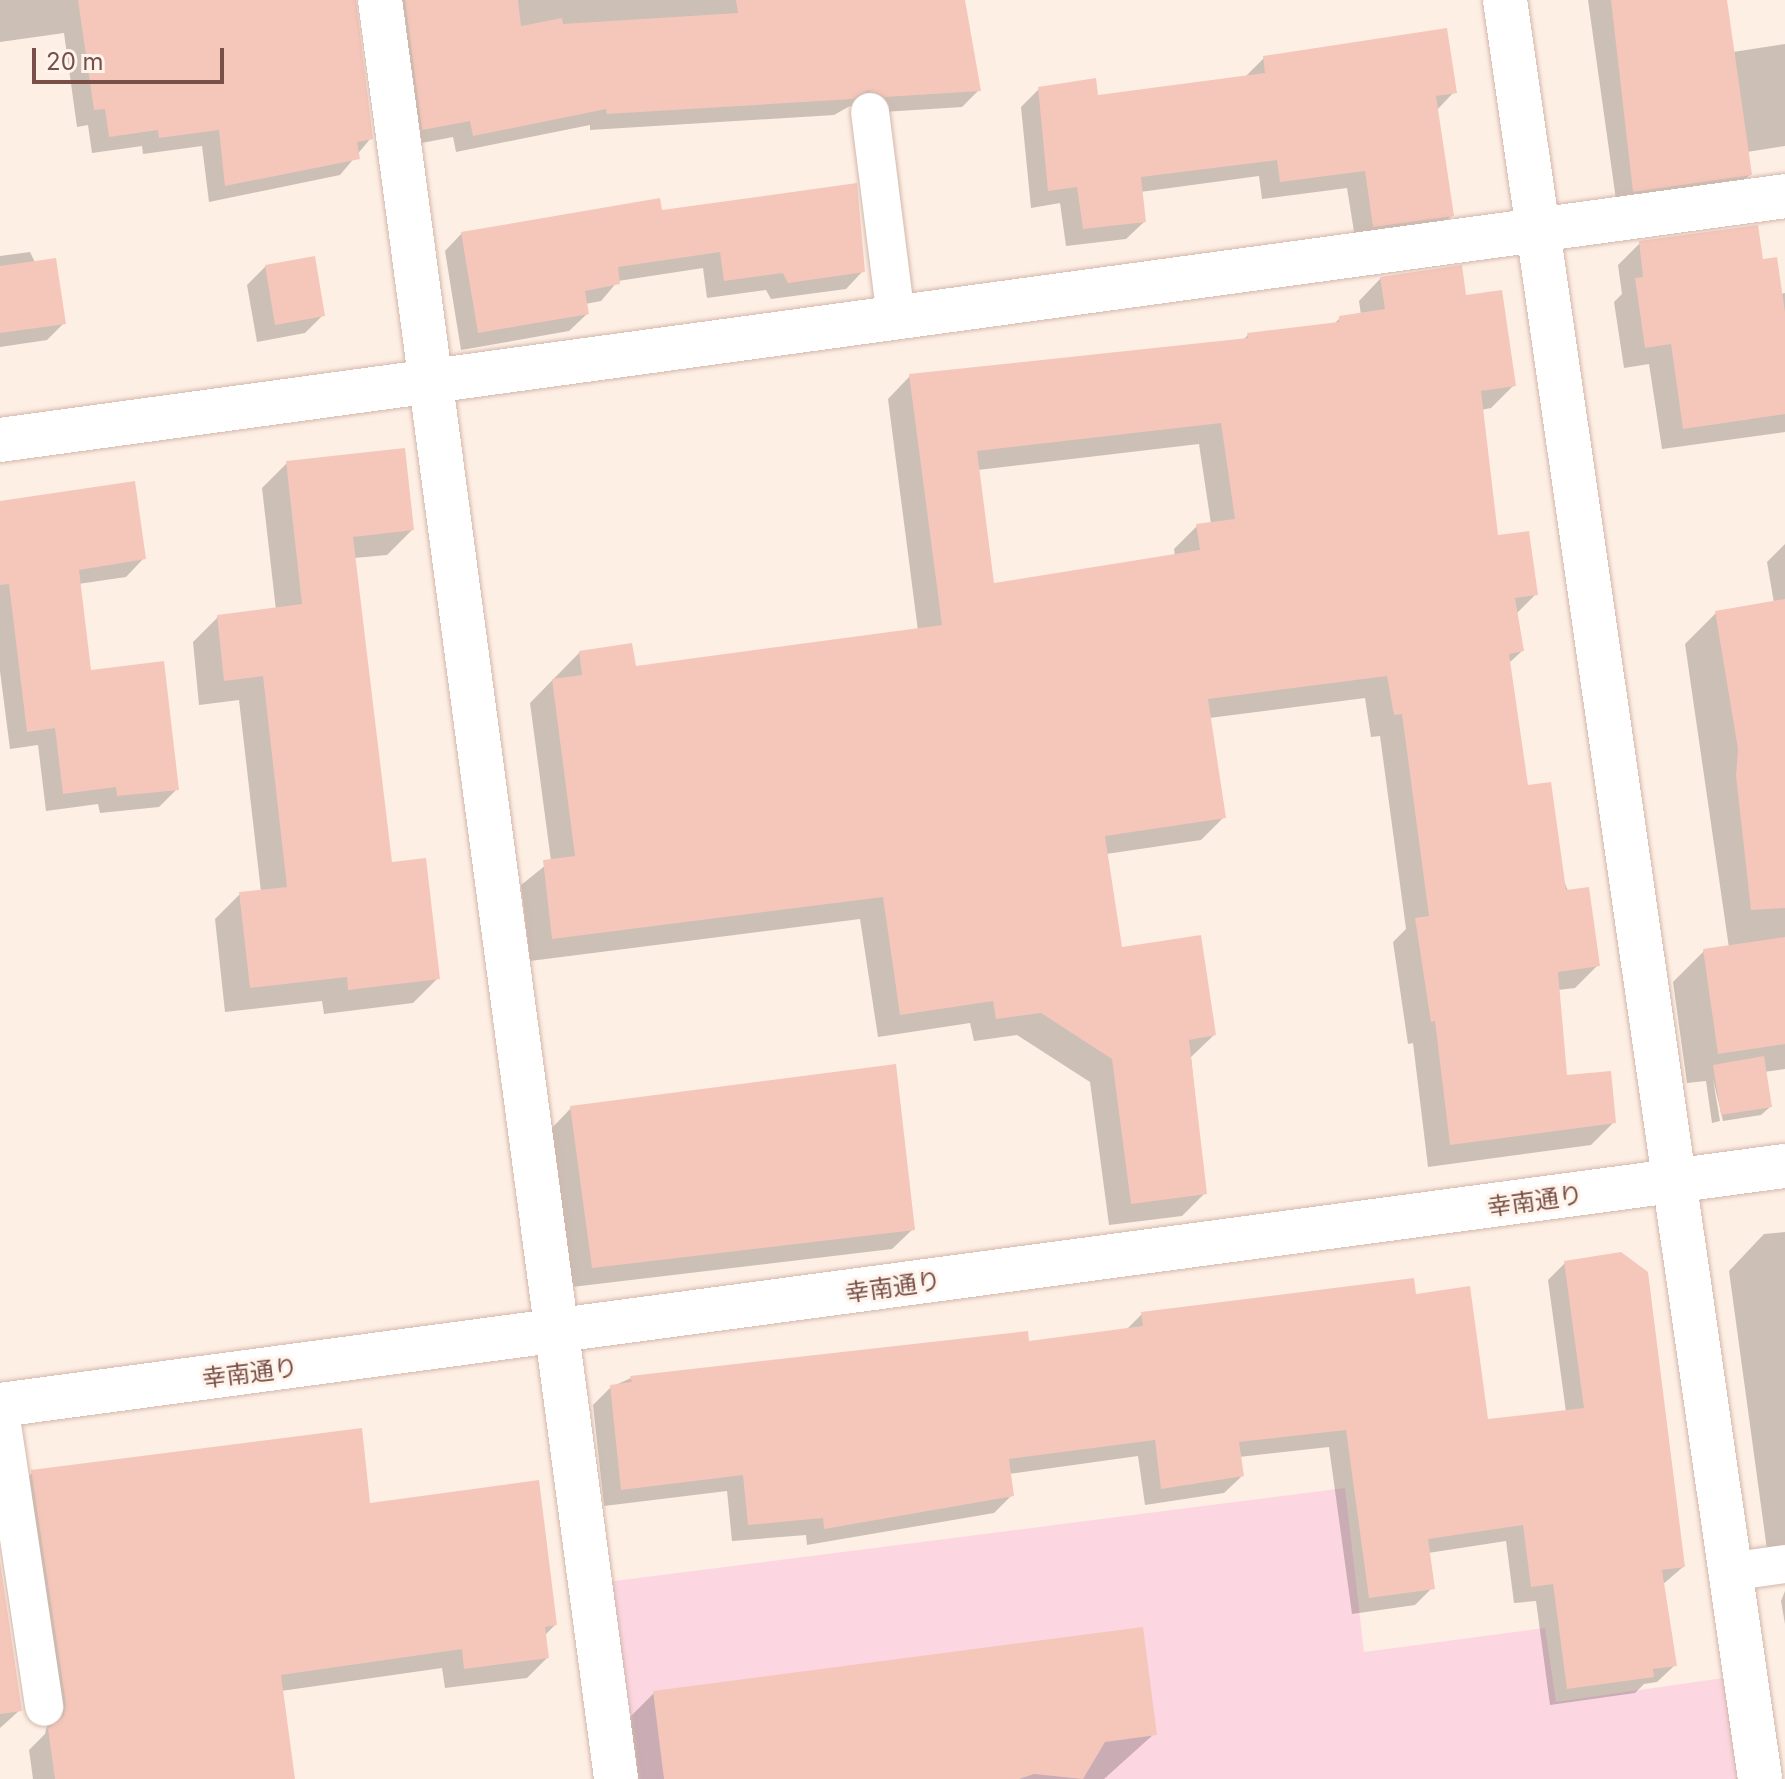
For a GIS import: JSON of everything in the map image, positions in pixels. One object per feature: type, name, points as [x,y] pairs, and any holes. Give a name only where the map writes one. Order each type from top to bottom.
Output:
[{"type":"street","points":[[380,0],[560,1333],[616,1779]]},
{"type":"street","points":[[1505,0],[1671,1182],[1760,1779]]},
{"type":"street","points":[[0,440],[1785,196]]},
{"type":"street","name":"幸南通り","points":[[0,1408],[1785,1166]]},
{"type":"lane","points":[[870,112],[896,317]]},
{"type":"lane","points":[[0,1408],[44,1707]]},
{"type":"lane","points":[[1729,1572],[1785,1564]]},
{"type":"shaded area","points":[[1345,1488],[1364,1652],[1545,1628],[1556,1702],[1744,1675],[1760,1779],[616,1779],[591,1584]]},
{"type":"building","points":[[78,0],[356,0],[373,139],[357,142],[360,159],[225,186],[219,130],[159,138],[158,130],[109,137],[105,109],[94,110]]},
{"type":"building","points":[[405,0],[518,0],[521,26],[562,18],[563,24],[738,13],[736,0],[965,0],[981,91],[885,97],[868,90],[853,99],[607,114],[606,109],[473,136],[470,121],[422,130]]},
{"type":"building","points":[[1611,0],[1727,0],[1752,175],[1633,192]]},
{"type":"building","points":[[1447,28],[1457,93],[1436,96],[1454,216],[1373,227],[1365,171],[1280,182],[1277,160],[1141,177],[1146,222],[1083,229],[1077,187],[1048,191],[1038,87],[1096,78],[1098,95],[1265,73],[1263,56]]},
{"type":"building","points":[[857,183],[865,272],[788,283],[783,273],[724,281],[720,252],[618,267],[620,284],[585,291],[589,314],[478,333],[461,232],[660,198],[662,210]]},
{"type":"building","points":[[1758,225],[1763,259],[1777,257],[1785,312],[1785,414],[1683,429],[1671,344],[1645,348],[1635,278],[1643,277],[1639,241]]},
{"type":"building","points":[[315,256],[325,316],[275,325],[265,265]]},
{"type":"building","points":[[56,258],[66,324],[0,333],[0,266]]},
{"type":"building","points":[[1462,265],[1466,295],[1502,290],[1516,386],[1481,391],[1498,535],[1529,531],[1538,595],[1515,598],[1524,651],[1509,654],[1528,785],[1551,782],[1566,890],[1589,887],[1600,966],[1558,972],[1567,1075],[1611,1071],[1616,1123],[1450,1145],[1435,1021],[1431,1022],[1415,918],[1429,916],[1402,714],[1394,715],[1387,676],[1208,699],[1226,818],[1105,836],[1122,947],[1201,935],[1216,1035],[1189,1040],[1207,1194],[1131,1204],[1112,1059],[1041,1013],[996,1019],[993,1001],[900,1015],[883,897],[552,939],[543,860],[575,856],[552,679],[582,675],[579,651],[632,643],[636,666],[942,625],[909,374],[1248,338],[1247,333],[1339,322],[1339,316],[1385,309],[1380,277]],"holes":[[[1221,423],[1235,519],[1196,524],[1200,550],[994,583],[977,451]]]},
{"type":"building","points":[[405,448],[414,530],[353,537],[392,862],[426,858],[440,979],[348,990],[347,977],[250,988],[239,892],[287,887],[263,676],[224,681],[217,615],[302,604],[286,461]]},
{"type":"building","points":[[135,481],[146,559],[79,570],[91,670],[164,661],[179,790],[117,796],[116,787],[63,794],[55,728],[27,732],[9,584],[0,585],[0,501]]},
{"type":"building","points":[[1785,599],[1785,908],[1751,910],[1736,776],[1738,749],[1715,611]]},
{"type":"building","points":[[1785,937],[1785,1044],[1718,1054],[1703,949]]},
{"type":"building","points":[[1764,1056],[1772,1107],[1721,1115],[1713,1065]]},
{"type":"building","points":[[896,1064],[915,1230],[592,1268],[570,1106]]},
{"type":"building","points":[[1621,1252],[1648,1272],[1685,1567],[1662,1570],[1677,1666],[1653,1669],[1654,1677],[1567,1689],[1553,1584],[1531,1587],[1523,1525],[1428,1539],[1435,1589],[1369,1598],[1346,1430],[1239,1442],[1244,1476],[1161,1489],[1155,1440],[1009,1459],[1014,1496],[824,1529],[823,1518],[748,1525],[743,1475],[621,1490],[610,1385],[632,1382],[630,1376],[1028,1331],[1029,1341],[1143,1326],[1141,1312],[1414,1278],[1416,1294],[1470,1286],[1488,1419],[1584,1408],[1564,1261]]},
{"type":"building","points":[[362,1428],[370,1503],[539,1480],[557,1625],[545,1627],[549,1658],[464,1669],[462,1649],[281,1675],[295,1779],[55,1779],[48,1729],[64,1716],[66,1704],[31,1470]]},
{"type":"building","points":[[0,1561],[22,1711],[0,1714]]},
{"type":"building","points":[[1143,1627],[1157,1735],[1105,1742],[1083,1779],[1034,1774],[1019,1779],[664,1779],[653,1691]]}]
